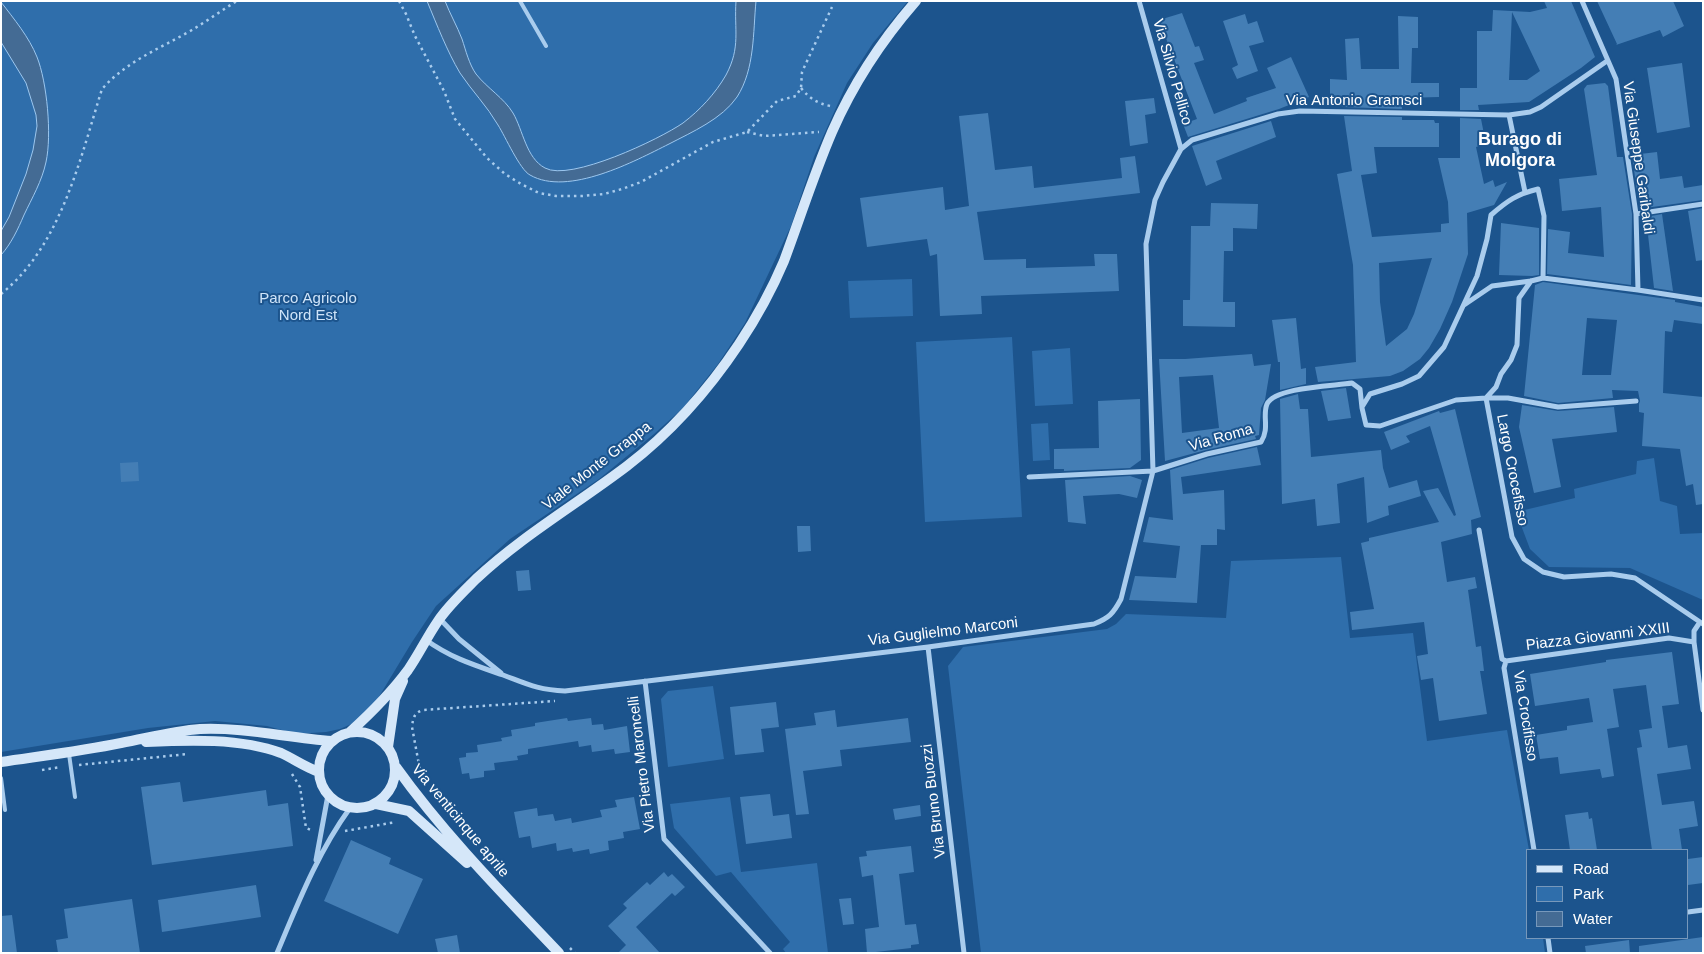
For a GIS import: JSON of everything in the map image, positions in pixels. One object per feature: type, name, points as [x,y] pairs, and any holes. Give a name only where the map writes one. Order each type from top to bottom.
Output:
[{"type":"street","name":"Viale Monte Grappa","points":[[350,732],[383,700],[408,669],[439,619],[483,573],[522,542],[629,464],[668,430],[721,371],[740,342],[783,263],[833,130],[847,103],[870,61],[891,30],[916,1]]},
{"type":"street","name":"Via Silvio Pellico","points":[[1139,1],[1181,149]]},
{"type":"street","name":"Via Giuseppe Garibaldi","points":[[1582,1],[1616,79],[1636,214],[1638,290]]},
{"type":"street","name":"Via Antonio Gramsci","points":[[1181,149],[1192,140],[1278,114],[1300,111],[1509,115],[1530,112],[1541,107],[1607,61]]},
{"type":"street","points":[[1509,115],[1525,192]]},
{"type":"street","points":[[1029,477],[1152,471],[1146,244],[1155,200],[1162,182],[1181,149]]},
{"type":"street","points":[[1543,278],[1544,216],[1538,190],[1525,192],[1510,199],[1491,215],[1477,276],[1444,347],[1419,376],[1402,384],[1370,394],[1362,408],[1366,425],[1380,426],[1456,400],[1508,398],[1558,406],[1636,401]]},
{"type":"street","points":[[1636,214],[1703,204]]},
{"type":"street","points":[[1464,306],[1492,286],[1543,278],[1703,300]]},
{"type":"street","points":[[1486,398],[1496,387],[1517,345],[1519,298],[1532,281]]},
{"type":"street","name":"Via Roma","points":[[1152,471],[1207,454],[1261,442],[1265,435],[1267,404],[1284,392],[1352,383],[1360,389],[1362,408]]},
{"type":"street","name":"Largo Crocefisso","points":[[1486,398],[1512,537],[1524,558],[1543,572],[1564,577],[1612,574],[1635,578],[1701,623]]},
{"type":"street","name":"Via Guglielmo Marconi","points":[[426,640],[440,650],[460,660],[544,690],[565,691],[928,647],[1094,624],[1106,619],[1115,611],[1121,599],[1152,471]]},
{"type":"street","name":"Via Crocifisso","points":[[1479,530],[1502,659],[1506,661],[1504,668],[1534,849]]},
{"type":"street","name":"Via Guglielmo Marconi","points":[[439,619],[459,640],[506,676]]},
{"type":"street","points":[[1701,623],[1694,631],[1694,642],[1703,710]]},
{"type":"street","name":"Piazza Giovanni XXIII","points":[[1506,661],[1669,638],[1694,642]]},
{"type":"street","name":"Via Bruno Buozzi","points":[[928,647],[964,953]]},
{"type":"street","name":"Viale Monte Grappa","points":[[388,747],[395,699],[408,669]]},
{"type":"street","name":"Via Pietro Maroncelli","points":[[645,681],[664,839],[770,953]]},
{"type":"street","points":[[1,762],[201,729],[232,730],[332,741]]},
{"type":"street","points":[[350,732],[364,732],[378,738],[388,747],[396,767],[394,782],[387,794],[376,804],[359,809],[350,808],[338,803],[328,795],[322,784],[319,772],[322,755],[332,741],[350,732]]},
{"type":"street","points":[[122,743],[177,741],[242,744],[282,754],[309,769],[319,772]]},
{"type":"street","name":"Via venticinque aprile","points":[[396,767],[420,802],[501,893],[558,953]]},
{"type":"street","points":[[314,868],[328,795]]},
{"type":"street","name":"Via venticinque aprile","points":[[376,804],[409,811],[501,893]]},
{"type":"street","points":[[277,953],[314,868],[350,808]]},
{"type":"street","points":[[1689,912],[1703,910]]},
{"type":"street","points":[[1548,939],[1550,953]]},
{"type":"lane","points":[[520,1],[546,46]]},
{"type":"lane","points":[[69,752],[75,797]]},
{"type":"lane","points":[[1,778],[5,810]]},
{"type":"path","points":[[1,294],[20,276],[34,258],[67,199],[102,90],[114,76],[131,63],[193,30],[237,1]]},
{"type":"path","points":[[399,1],[444,92],[455,119],[488,158],[505,174],[539,193],[556,196],[604,194],[622,189],[641,182],[713,142],[747,132],[777,101],[796,96],[801,88],[802,72],[832,6]]},
{"type":"path","points":[[801,88],[808,97],[817,103],[832,106],[847,103]]},
{"type":"path","points":[[747,132],[764,136],[833,130]]},
{"type":"path","points":[[420,802],[423,793],[422,782],[412,727],[413,719],[419,711],[561,700]]},
{"type":"path","points":[[41,770],[137,758],[192,754]]},
{"type":"path","points":[[286,770],[294,775],[300,787],[306,828],[322,834]]},
{"type":"path","points":[[334,832],[398,821],[409,811]]},
{"type":"green space","name":"Parco Agricolo Nord Est","points":[[1,1],[908,1],[873,43],[847,83],[814,157],[791,226],[745,323],[718,364],[683,408],[654,434],[599,479],[510,539],[436,606],[377,700],[356,722],[340,729],[326,732],[296,734],[267,726],[215,721],[148,728],[1,752]]},
{"type":"green space","points":[[912,279],[913,316],[850,318],[848,281]]},
{"type":"green space","points":[[1012,337],[1022,517],[925,522],[916,342]]},
{"type":"green space","points":[[1070,348],[1073,404],[1035,406],[1032,351]]},
{"type":"green space","points":[[1048,423],[1050,460],[1033,461],[1031,424]]},
{"type":"green space","points":[[1654,458],[1660,501],[1677,506],[1680,534],[1703,533],[1703,600],[1630,568],[1549,567],[1530,549],[1516,512],[1575,498],[1574,489],[1636,474],[1637,461]]},
{"type":"green space","points":[[1341,557],[1350,638],[1413,633],[1427,741],[1507,730],[1529,849],[1526,849],[1526,939],[1543,939],[1545,953],[981,953],[948,666],[963,647],[1107,629],[1116,624],[1126,614],[1226,618],[1231,561]]},
{"type":"green space","points":[[713,686],[724,759],[668,767],[661,699],[668,691]]},
{"type":"green space","points":[[730,797],[741,872],[817,863],[828,953],[786,953],[783,949],[790,942],[731,872],[716,876],[674,828],[670,804]]},
{"type":"water","points":[[427,1],[445,1],[476,74],[513,113],[533,158],[545,168],[557,171],[574,169],[615,157],[655,139],[689,118],[712,95],[731,65],[736,38],[736,1],[756,1],[752,50],[747,75],[743,86],[731,105],[697,130],[655,151],[601,174],[563,182],[545,181],[530,175],[522,167],[494,118],[460,73],[446,47]]},
{"type":"water","points":[[1,2],[26,35],[41,68],[48,109],[49,138],[46,162],[39,183],[14,236],[1,255],[1,231],[9,217],[26,174],[37,126],[36,115],[26,83],[1,42]]},
{"type":"building","points":[[1544,1],[1571,1],[1595,57],[1529,102],[1478,105],[1479,110],[1460,110],[1460,88],[1477,88],[1477,31],[1492,31],[1493,10],[1530,12],[1547,8]],"holes":[[[1512,12],[1540,71],[1527,80],[1509,80]]]},
{"type":"building","points":[[1597,1],[1673,1],[1684,26],[1663,37],[1660,30],[1616,45]]},
{"type":"building","points":[[1182,13],[1195,47],[1199,46],[1204,60],[1194,63],[1214,114],[1247,101],[1246,98],[1276,88],[1267,68],[1291,57],[1309,97],[1279,109],[1188,137],[1183,124],[1197,119],[1159,20]]},
{"type":"building","points":[[1245,14],[1248,24],[1257,21],[1264,42],[1249,46],[1258,71],[1237,79],[1232,68],[1238,65],[1223,21]]},
{"type":"building","points":[[1398,16],[1418,17],[1418,48],[1412,48],[1411,83],[1439,83],[1439,97],[1401,98],[1402,109],[1342,107],[1341,102],[1330,102],[1330,79],[1347,80],[1345,39],[1359,38],[1361,69],[1399,69]]},
{"type":"building","points":[[1682,63],[1690,127],[1657,133],[1647,68]]},
{"type":"building","points":[[1605,83],[1608,86],[1617,157],[1623,157],[1632,214],[1631,285],[1547,274],[1548,229],[1570,232],[1568,253],[1604,257],[1601,207],[1562,211],[1559,179],[1597,175],[1584,89],[1587,85]]},
{"type":"building","points":[[1154,98],[1156,113],[1145,115],[1148,143],[1130,146],[1125,101]]},
{"type":"building","points":[[988,113],[995,170],[1032,166],[1034,188],[1122,178],[1120,158],[1135,156],[1140,193],[977,212],[984,260],[1026,259],[1026,268],[1095,266],[1094,254],[1117,254],[1119,291],[981,296],[982,314],[940,316],[937,254],[930,256],[927,239],[867,247],[860,198],[943,187],[945,210],[969,206],[959,116]]},
{"type":"building","points":[[1344,116],[1402,117],[1402,120],[1434,120],[1435,123],[1439,123],[1439,147],[1374,147],[1377,173],[1361,175],[1372,237],[1441,232],[1441,224],[1449,223],[1448,202],[1438,158],[1460,158],[1460,118],[1481,119],[1486,144],[1476,147],[1484,184],[1493,180],[1495,187],[1507,182],[1494,205],[1467,213],[1468,254],[1452,302],[1440,329],[1420,359],[1403,371],[1390,376],[1318,382],[1315,367],[1356,362],[1353,265],[1337,174],[1352,171]],"holes":[[[1432,258],[1414,314],[1407,329],[1386,346],[1380,302],[1379,263]]]},
{"type":"building","points":[[1271,121],[1276,137],[1216,161],[1222,179],[1206,186],[1192,146]]},
{"type":"building","points":[[1657,152],[1660,179],[1682,176],[1684,188],[1703,185],[1703,200],[1645,208],[1644,198],[1638,199],[1632,155]]},
{"type":"building","points":[[1211,203],[1258,204],[1257,229],[1233,228],[1233,251],[1224,251],[1223,302],[1235,302],[1235,327],[1183,326],[1183,300],[1190,300],[1191,226],[1210,226]]},
{"type":"building","points":[[1703,208],[1703,260],[1696,261],[1688,211]]},
{"type":"building","points":[[1662,214],[1673,291],[1654,288],[1646,217]]},
{"type":"building","points":[[1501,223],[1539,228],[1539,275],[1499,275]]},
{"type":"building","points":[[1543,282],[1675,300],[1675,302],[1703,307],[1703,324],[1674,320],[1672,332],[1665,331],[1663,393],[1703,397],[1703,504],[1696,505],[1693,484],[1686,486],[1680,449],[1642,446],[1644,413],[1639,412],[1640,401],[1638,391],[1612,390],[1613,398],[1558,403],[1524,396],[1535,285]],"holes":[[[1587,318],[1617,320],[1611,375],[1582,375]]]},
{"type":"building","points":[[1296,318],[1301,369],[1306,368],[1306,384],[1280,390],[1280,362],[1278,362],[1272,320]]},
{"type":"building","points":[[1252,354],[1254,366],[1271,364],[1265,400],[1261,408],[1259,435],[1255,436],[1256,439],[1165,461],[1159,359]],"holes":[[[1213,375],[1219,428],[1182,433],[1179,377]]]},
{"type":"building","points":[[1346,388],[1351,418],[1328,421],[1321,391]]},
{"type":"building","points":[[1298,394],[1300,409],[1308,409],[1311,457],[1381,450],[1383,468],[1389,488],[1417,480],[1421,496],[1388,506],[1389,515],[1367,523],[1364,477],[1337,484],[1340,523],[1317,526],[1315,499],[1282,504],[1280,399]]},
{"type":"building","points":[[1140,399],[1141,460],[1130,468],[1064,471],[1064,469],[1054,469],[1054,449],[1099,448],[1098,401]]},
{"type":"building","points":[[1522,405],[1558,411],[1614,407],[1617,432],[1552,439],[1561,487],[1534,493],[1519,427]]},
{"type":"building","points":[[1455,409],[1481,517],[1471,520],[1472,534],[1441,542],[1447,582],[1475,577],[1477,588],[1468,590],[1476,647],[1481,646],[1484,671],[1480,671],[1487,714],[1439,721],[1433,678],[1421,680],[1417,656],[1428,654],[1424,622],[1352,630],[1350,612],[1374,609],[1361,543],[1369,541],[1369,538],[1439,522],[1423,491],[1438,488],[1454,516],[1456,515],[1430,426],[1406,436],[1410,442],[1391,450],[1384,432],[1439,411],[1440,413]]},
{"type":"building","points":[[1257,447],[1261,465],[1181,477],[1183,494],[1224,490],[1225,530],[1217,529],[1217,545],[1201,545],[1197,603],[1129,600],[1135,576],[1176,578],[1180,546],[1143,542],[1149,517],[1173,520],[1170,470],[1208,458]]},
{"type":"building","points":[[138,462],[139,481],[121,482],[120,463]]},
{"type":"building","points":[[1130,476],[1142,480],[1137,498],[1119,494],[1083,496],[1086,524],[1068,522],[1065,480]]},
{"type":"building","points":[[797,526],[810,526],[811,551],[798,552]]},
{"type":"building","points":[[529,570],[531,590],[518,591],[516,571]]},
{"type":"building","points":[[1672,652],[1679,704],[1662,706],[1668,748],[1687,745],[1691,769],[1657,774],[1662,805],[1694,801],[1698,826],[1679,829],[1682,849],[1652,849],[1637,748],[1642,747],[1639,730],[1652,728],[1646,685],[1613,689],[1619,727],[1607,729],[1614,776],[1602,778],[1600,769],[1560,774],[1558,757],[1540,759],[1536,735],[1567,730],[1567,726],[1593,722],[1589,698],[1535,706],[1530,674],[1606,662],[1606,660]]},
{"type":"building","points":[[776,702],[779,727],[761,729],[764,752],[735,755],[730,707]]},
{"type":"building","points":[[835,710],[837,727],[908,718],[911,742],[840,750],[842,766],[803,771],[809,814],[796,815],[785,729],[816,725],[814,713]]},
{"type":"building","points":[[567,718],[568,721],[591,718],[592,725],[603,724],[604,730],[627,726],[630,752],[615,754],[614,749],[592,752],[591,745],[579,747],[578,741],[528,749],[528,754],[517,756],[518,760],[494,763],[495,770],[484,771],[484,777],[470,779],[469,773],[462,774],[459,758],[466,757],[466,753],[478,752],[477,745],[502,741],[501,738],[512,736],[511,730],[535,726],[535,723]]},
{"type":"building","points":[[180,782],[183,802],[266,790],[268,806],[288,803],[293,846],[152,865],[141,787]]},
{"type":"building","points":[[770,794],[773,816],[789,814],[792,838],[746,844],[740,797]]},
{"type":"building","points":[[634,797],[640,829],[623,832],[624,838],[608,841],[609,850],[590,854],[589,849],[573,852],[572,848],[557,851],[556,843],[532,848],[530,836],[519,838],[514,812],[537,808],[538,816],[553,814],[555,821],[571,818],[572,823],[602,817],[600,810],[617,807],[615,800]]},
{"type":"building","points":[[920,805],[921,816],[895,820],[893,809]]},
{"type":"building","points":[[1588,812],[1589,819],[1592,818],[1597,849],[1570,849],[1565,815]]},
{"type":"building","points":[[351,840],[391,858],[389,864],[423,879],[398,934],[324,901]]},
{"type":"building","points":[[911,846],[914,872],[899,874],[905,925],[916,924],[919,944],[911,945],[911,948],[867,953],[865,929],[879,927],[873,875],[862,877],[859,857],[867,856],[866,851]]},
{"type":"building","points":[[1703,857],[1703,883],[1689,885],[1689,859]]},
{"type":"building","points":[[664,872],[668,877],[672,874],[685,887],[675,896],[672,893],[636,927],[660,953],[618,953],[626,945],[608,926],[627,908],[623,904],[647,882],[650,885]]},
{"type":"building","points":[[256,885],[261,917],[162,932],[158,900]]},
{"type":"building","points":[[851,898],[854,924],[843,925],[839,899]]},
{"type":"building","points":[[132,899],[140,953],[58,953],[56,940],[68,938],[64,909]]},
{"type":"building","points":[[12,915],[17,953],[1,953],[1,916]]},
{"type":"building","points":[[457,935],[460,953],[438,953],[435,939]]},
{"type":"building","points":[[1703,937],[1703,953],[1639,953],[1639,946]]},
{"type":"building","points":[[1629,940],[1630,953],[1586,953],[1585,946]]},
{"type":"district","name":"Burago di Molgora","points":[[1520,150]]}]
